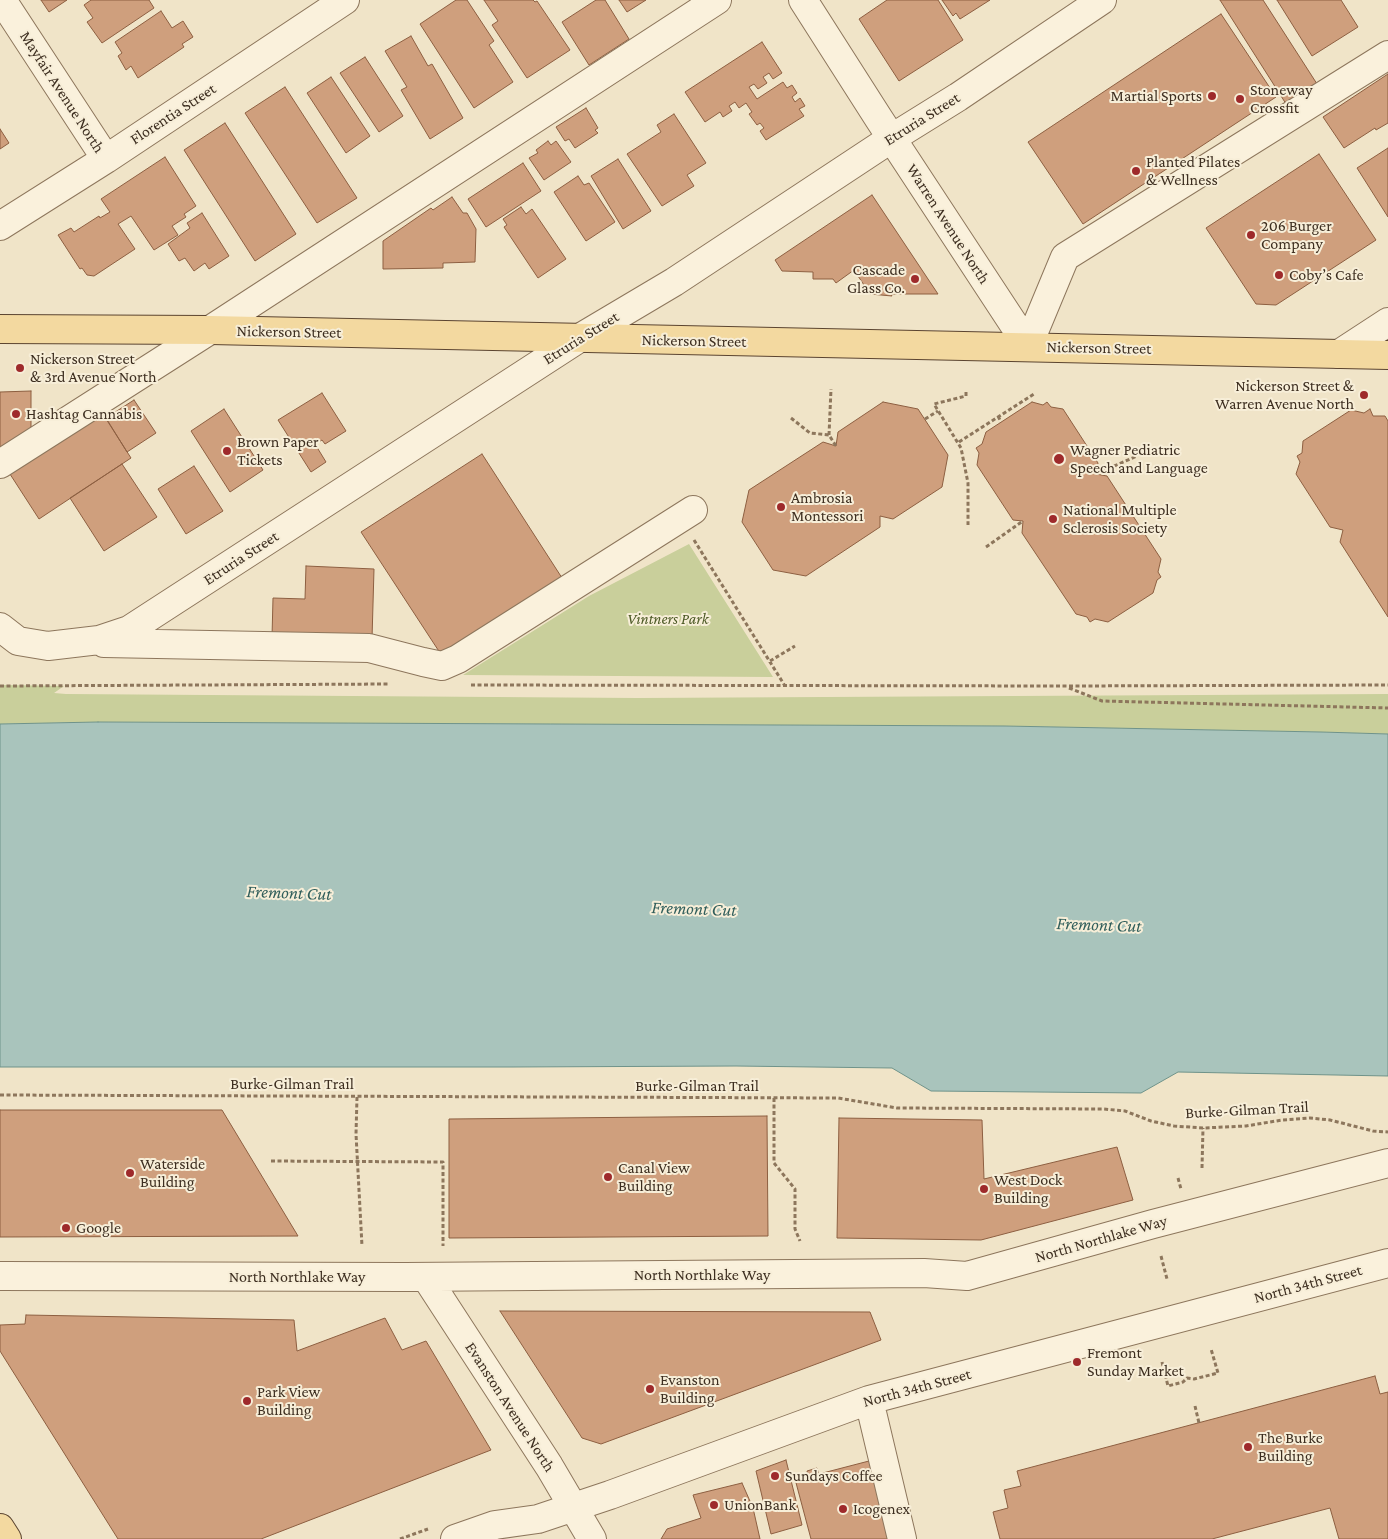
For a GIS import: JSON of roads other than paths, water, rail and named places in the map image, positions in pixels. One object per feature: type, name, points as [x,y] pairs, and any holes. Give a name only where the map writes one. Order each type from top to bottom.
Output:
[{"type":"main road","name":"Nickerson Street","points":[[4,326],[1388,355]]},
{"type":"main road","points":[[0,1528],[7,1539]]},
{"type":"street","name":"Mayfair Avenue North","points":[[2,0],[106,158]]},
{"type":"street","name":"Florentia Street","points":[[0,226],[345,0]]},
{"type":"street","points":[[0,464],[210,330],[717,0]]},
{"type":"street","name":"Warren Avenue North","points":[[803,0],[1028,346]]},
{"type":"street","name":"Etruria Street","points":[[0,627],[18,640],[48,646],[100,640],[129,630],[578,339],[674,282],[892,138],[958,97],[1102,0]]},
{"type":"street","points":[[1028,346],[1065,257],[1388,55]]},
{"type":"street","points":[[1339,354],[1388,322]]},
{"type":"street","points":[[77,643],[369,648],[442,666],[458,659],[693,510]]},
{"type":"street","name":"North Northlake Way","points":[[0,1276],[924,1274],[967,1276],[1162,1222],[1388,1163]]},
{"type":"street","name":"North 34th Street","points":[[455,1539],[495,1525],[538,1519],[610,1495],[869,1400],[1388,1263]]},
{"type":"street","name":"Evanston Avenue North","points":[[426,1276],[549,1466],[592,1539]]},
{"type":"street","points":[[869,1400],[902,1539]]},
{"type":"water","name":"Fremont Cut","points":[[98,722],[1004,726],[1388,734],[1388,1076],[1178,1072],[1141,1093],[931,1091],[892,1068],[736,1066],[0,1067],[0,724]]},
{"type":"place","name":"Martial Sports","points":[[1212,96]]},
{"type":"place","name":"Stoneway Crossfit","points":[[1240,99]]},
{"type":"place","name":"Planted Pilates & Wellness","points":[[1136,171]]},
{"type":"place","name":"206 Burger Company","points":[[1251,235]]},
{"type":"place","name":"Coby’s Cafe","points":[[1279,275]]},
{"type":"place","name":"Cascade Glass Co.","points":[[915,279]]},
{"type":"place","name":"Nickerson Street & 3rd Avenue North","points":[[20,368]]},
{"type":"place","name":"Nickerson Street & Warren Avenue North","points":[[1364,395]]},
{"type":"place","name":"Hashtag Cannabis","points":[[16,414]]},
{"type":"place","name":"Brown Paper Tickets","points":[[227,451]]},
{"type":"place","name":"Wagner Pediatric Speech and Language","points":[[1059,459]]},
{"type":"place","name":"Ambrosia Montessori","points":[[781,507]]},
{"type":"place","name":"National Multiple Sclerosis Society","points":[[1053,519]]},
{"type":"place","name":"Waterside Building","points":[[130,1173]]},
{"type":"place","name":"Canal View Building","points":[[608,1177]]},
{"type":"place","name":"West Dock Building","points":[[984,1189]]},
{"type":"place","name":"Google","points":[[66,1228]]},
{"type":"place","name":"Fremont Sunday Market","points":[[1077,1362]]},
{"type":"place","name":"Evanston Building","points":[[650,1389]]},
{"type":"place","name":"Park View Building","points":[[247,1401]]},
{"type":"place","name":"The Burke Building","points":[[1248,1447]]},
{"type":"place","name":"Sundays Coffee","points":[[775,1476]]},
{"type":"place","name":"UnionBank","points":[[714,1505]]},
{"type":"place","name":"Icogenex","points":[[843,1509]]},
{"type":"park label","name":"Vintners Park","points":[[668,619]]}]
